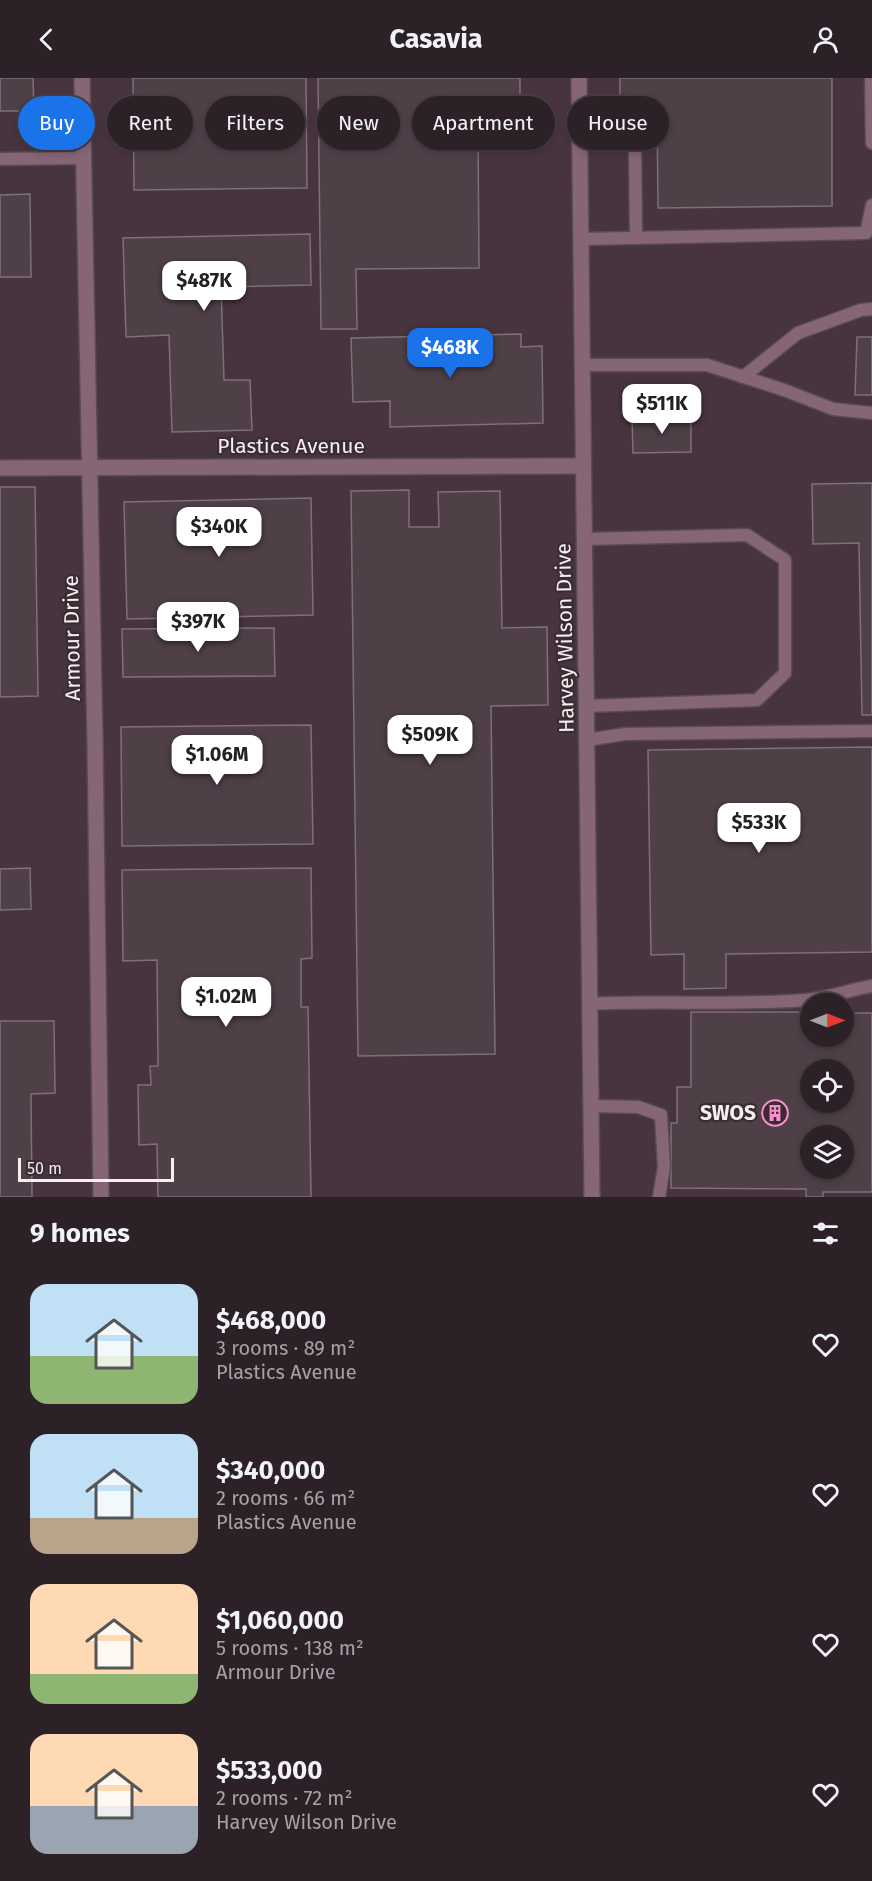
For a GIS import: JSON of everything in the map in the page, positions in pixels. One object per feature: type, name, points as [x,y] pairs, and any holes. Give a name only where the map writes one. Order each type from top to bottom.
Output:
[{"type":"street","name":"Armour Drive","points":[[82,78],[96,741],[101,1197]]},
{"type":"street","name":"Harvey Wilson Drive","points":[[579,78],[579,96]]},
{"type":"street","name":"Harvey Wilson Drive","points":[[580,150],[592,1197]]},
{"type":"street","name":"Plastics Avenue","points":[[0,468],[583,466]]},
{"type":"lane","points":[[871,78],[872,143]]},
{"type":"lane","points":[[635,150],[636,238]]},
{"type":"lane","points":[[0,159],[82,158]]},
{"type":"lane","points":[[581,239],[866,233],[872,205]]},
{"type":"lane","points":[[743,377],[798,333],[861,310],[872,309]]},
{"type":"lane","points":[[582,365],[706,365],[833,409],[872,413]]},
{"type":"lane","points":[[586,539],[747,534],[785,560],[785,673],[757,700],[587,706]]},
{"type":"lane","points":[[587,740],[625,734],[872,731]]},
{"type":"lane","points":[[589,1004],[757,1002],[807,999],[872,986]]},
{"type":"lane","points":[[591,1106],[638,1107],[661,1115],[664,1167],[659,1197]]},
{"type":"shaded area","points":[[0,78],[872,78],[872,1197],[0,1197]]},
{"type":"building","points":[[0,78],[33,78],[34,96],[18,96],[18,111],[0,111]]},
{"type":"building","points":[[133,78],[306,78],[307,188],[134,190],[134,150],[193,150],[193,96],[133,96]]},
{"type":"building","points":[[318,78],[520,78],[520,96],[412,96],[412,150],[478,150],[479,268],[356,269],[357,329],[321,329],[319,150],[400,150],[400,96],[318,96]]},
{"type":"building","points":[[620,78],[832,78],[832,206],[658,208],[657,150],[669,150],[669,96],[620,96]]},
{"type":"building","points":[[30,194],[31,277],[0,277],[0,195]]},
{"type":"building","points":[[310,234],[311,285],[221,287],[224,380],[250,380],[252,430],[172,432],[169,335],[126,337],[123,238]]},
{"type":"building","points":[[521,334],[521,347],[542,346],[543,423],[390,427],[390,401],[353,402],[351,338]]},
{"type":"building","points":[[857,337],[872,337],[872,395],[855,395]]},
{"type":"building","points":[[691,418],[691,452],[633,453],[632,419]]},
{"type":"building","points":[[872,483],[872,715],[862,715],[859,543],[813,544],[812,484]]},
{"type":"building","points":[[0,487],[35,487],[38,696],[0,697]]},
{"type":"building","points":[[409,490],[409,527],[439,527],[438,492],[500,491],[502,628],[547,627],[548,705],[491,706],[495,1054],[358,1056],[351,491]]},
{"type":"building","points":[[311,498],[313,615],[127,619],[124,502]]},
{"type":"building","points":[[274,628],[275,676],[123,677],[122,629]]},
{"type":"building","points":[[311,725],[313,844],[122,846],[121,727]]},
{"type":"building","points":[[872,747],[872,952],[726,954],[726,988],[684,989],[684,954],[651,955],[648,750]]},
{"type":"building","points":[[30,868],[31,909],[0,910],[0,869]]},
{"type":"building","points":[[311,868],[312,958],[301,959],[301,1007],[308,1007],[311,1197],[158,1197],[157,1144],[139,1145],[138,1085],[151,1085],[150,1066],[158,1066],[157,960],[123,961],[122,870]]},
{"type":"building","name":"SWOS","points":[[691,1012],[800,1012],[800,1047],[854,1047],[854,1013],[872,1013],[872,1192],[823,1192],[823,1197],[806,1197],[806,1189],[671,1188],[671,1123],[677,1123],[677,1087],[691,1087]]},
{"type":"building","points":[[0,1021],[54,1021],[55,1093],[31,1094],[32,1197],[0,1197]]},
{"type":"place","name":"SWOS","points":[[775,1113]]}]
